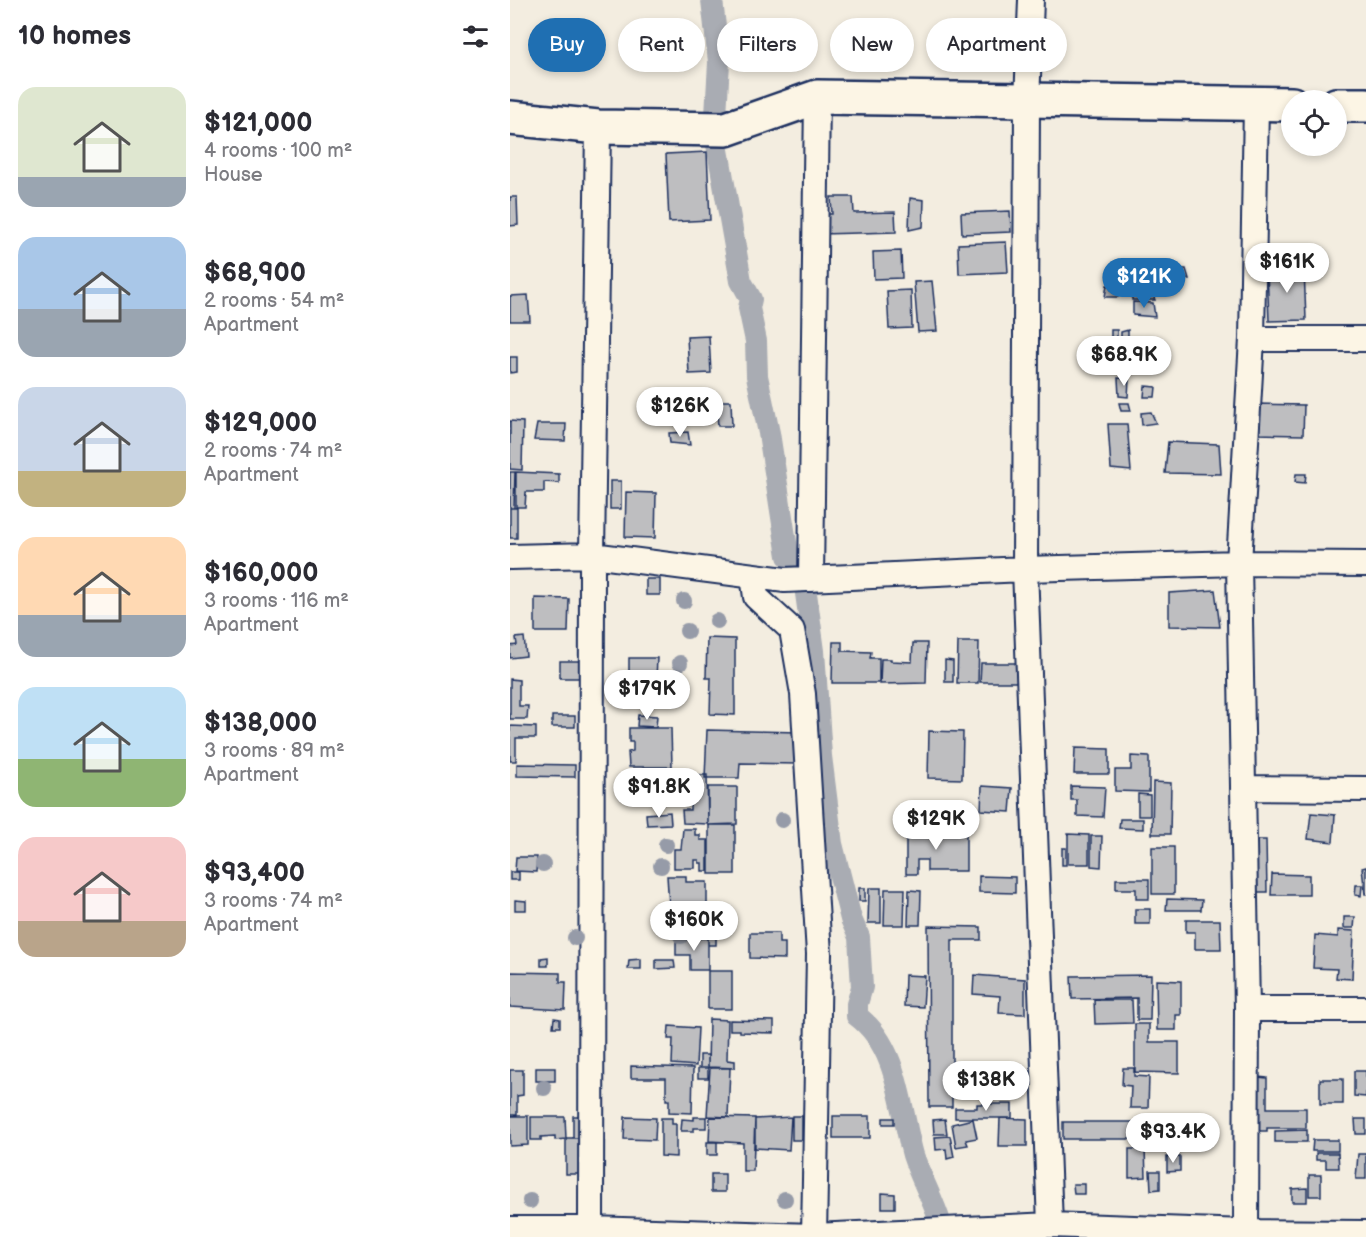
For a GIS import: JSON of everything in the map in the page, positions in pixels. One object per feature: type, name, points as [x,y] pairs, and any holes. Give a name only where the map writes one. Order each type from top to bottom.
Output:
[{"type":"street","points":[[1030,0],[1027,102],[1025,569],[1050,1224]]},
{"type":"street","points":[[811,579],[817,98]]},
{"type":"street","points":[[510,118],[598,127],[712,128],[817,98],[1281,104]]},
{"type":"street","points":[[1246,1235],[1247,1009],[1239,563],[1252,339],[1256,104]]},
{"type":"street","points":[[1347,105],[1366,105]]},
{"type":"street","points":[[591,1233],[592,555],[598,127]]},
{"type":"street","points":[[1252,339],[1366,339]]},
{"type":"street","points":[[510,557],[592,555],[785,580],[1025,569],[1239,563],[1366,564]]},
{"type":"street","points":[[753,576],[756,597],[792,630],[803,694],[819,954],[814,1236]]},
{"type":"street","points":[[1243,788],[1366,789]]},
{"type":"street","points":[[1247,1009],[1366,1009]]},
{"type":"street","points":[[510,1229],[591,1233],[814,1236],[1050,1224],[1246,1235],[1366,1233]]},
{"type":"building","points":[[707,152],[710,220],[669,222],[666,154]]},
{"type":"building","points":[[510,197],[517,197],[518,225],[510,226]]},
{"type":"building","points":[[831,197],[853,197],[854,213],[895,212],[896,232],[821,234],[820,214],[832,214]]},
{"type":"building","points":[[910,198],[924,200],[923,227],[909,230]]},
{"type":"building","points":[[1010,211],[1011,232],[962,234],[961,213]]},
{"type":"building","points":[[1006,242],[1008,272],[959,274],[958,244]]},
{"type":"building","points":[[901,251],[902,278],[874,279],[873,252]]},
{"type":"building","points":[[1304,268],[1306,320],[1269,321],[1267,269]]},
{"type":"building","points":[[1166,269],[1186,269],[1189,279],[1161,280]]},
{"type":"building","points":[[932,281],[937,331],[918,332],[914,282]]},
{"type":"building","points":[[1107,285],[1119,286],[1118,297],[1105,297]]},
{"type":"building","points":[[911,290],[912,328],[889,329],[887,291]]},
{"type":"building","points":[[1132,292],[1152,292],[1155,300],[1132,300]]},
{"type":"building","points":[[528,295],[530,321],[510,321],[510,296]]},
{"type":"building","points":[[1133,302],[1153,303],[1155,317],[1133,315]]},
{"type":"building","points":[[1111,330],[1117,330],[1117,339],[1111,339]]},
{"type":"building","points":[[1128,330],[1128,341],[1121,341],[1121,332]]},
{"type":"building","points":[[709,336],[711,373],[689,374],[687,337]]},
{"type":"building","points":[[510,357],[517,357],[517,372],[510,373]]},
{"type":"building","points":[[1118,378],[1129,379],[1128,397],[1119,396]]},
{"type":"building","points":[[1145,386],[1156,387],[1155,397],[1144,397]]},
{"type":"building","points":[[716,401],[731,401],[732,426],[718,426]]},
{"type":"building","points":[[1119,403],[1129,403],[1131,411],[1121,411]]},
{"type":"building","points":[[1257,404],[1304,405],[1303,435],[1257,434]]},
{"type":"building","points":[[1151,412],[1156,423],[1142,425],[1141,413]]},
{"type":"building","points":[[510,421],[523,422],[522,470],[510,469]]},
{"type":"building","points":[[537,424],[566,424],[565,441],[534,440]]},
{"type":"building","points":[[1108,424],[1127,424],[1131,471],[1111,469]]},
{"type":"building","points":[[688,432],[690,445],[670,443],[669,433]]},
{"type":"building","points":[[1168,442],[1219,444],[1221,474],[1165,473]]},
{"type":"building","points":[[510,472],[515,472],[514,508],[510,508]]},
{"type":"building","points":[[516,472],[559,474],[559,483],[544,482],[544,492],[526,492],[525,507],[516,507]]},
{"type":"building","points":[[1296,474],[1306,474],[1305,483],[1295,482]]},
{"type":"building","points":[[610,481],[621,481],[621,509],[610,509]]},
{"type":"building","points":[[626,492],[656,493],[655,538],[625,537]]},
{"type":"building","points":[[510,508],[517,508],[517,538],[510,538]]},
{"type":"building","points":[[646,579],[660,579],[660,595],[646,595]]},
{"type":"building","points":[[1215,590],[1220,627],[1169,626],[1169,593]]},
{"type":"building","points":[[535,598],[569,599],[568,632],[535,632]]},
{"type":"building","points":[[524,637],[526,656],[510,658],[510,646],[517,645],[516,638]]},
{"type":"building","points":[[707,638],[735,639],[735,715],[710,714],[711,678],[706,678]]},
{"type":"building","points":[[833,642],[842,642],[842,651],[871,652],[870,658],[879,658],[879,683],[832,683]]},
{"type":"building","points":[[958,642],[979,642],[978,683],[957,683]]},
{"type":"building","points":[[913,643],[927,643],[926,683],[880,684],[881,659],[912,662]]},
{"type":"building","points":[[629,658],[657,658],[656,679],[629,679]]},
{"type":"building","points":[[945,660],[953,661],[953,682],[945,682]]},
{"type":"building","points":[[560,661],[585,661],[584,678],[560,678]]},
{"type":"building","points":[[981,663],[1019,663],[1018,682],[980,682]]},
{"type":"building","points":[[510,679],[519,680],[519,706],[528,706],[527,719],[510,719]]},
{"type":"building","points":[[638,715],[657,716],[656,727],[637,726]]},
{"type":"building","points":[[552,716],[575,716],[575,727],[552,727]]},
{"type":"building","points":[[510,726],[536,727],[536,738],[516,738],[516,761],[510,761]]},
{"type":"building","points":[[629,728],[671,728],[672,767],[629,767],[628,752],[633,751],[633,742],[629,742]]},
{"type":"building","points":[[707,730],[798,732],[797,764],[740,763],[739,778],[705,778]]},
{"type":"building","points":[[929,731],[963,732],[962,779],[928,778]]},
{"type":"building","points":[[1075,748],[1109,749],[1109,774],[1074,774]]},
{"type":"building","points":[[1131,756],[1149,757],[1149,792],[1115,791],[1115,770],[1131,770]]},
{"type":"building","points":[[517,764],[575,765],[575,777],[517,776]]},
{"type":"building","points":[[655,775],[687,775],[687,791],[655,792]]},
{"type":"building","points":[[688,775],[707,775],[708,824],[683,823],[682,810],[690,810],[690,798],[693,798],[693,786],[688,786]]},
{"type":"building","points":[[1153,782],[1171,783],[1170,834],[1152,834]]},
{"type":"building","points":[[982,786],[1012,788],[1010,812],[981,810]]},
{"type":"building","points":[[1071,786],[1105,787],[1103,817],[1077,816],[1077,800],[1071,800]]},
{"type":"building","points":[[708,787],[737,787],[737,824],[708,825]]},
{"type":"building","points":[[1138,794],[1150,795],[1150,816],[1138,816]]},
{"type":"building","points":[[670,812],[671,824],[647,825],[646,814]]},
{"type":"building","points":[[1311,813],[1335,815],[1333,842],[1308,839]]},
{"type":"building","points":[[1120,819],[1143,819],[1143,829],[1119,828]]},
{"type":"building","points":[[709,825],[735,825],[735,874],[709,874]]},
{"type":"building","points":[[683,829],[695,829],[695,835],[700,835],[700,840],[708,840],[708,871],[702,871],[702,863],[699,863],[699,860],[695,860],[695,868],[674,868],[674,849],[681,849]]},
{"type":"building","points":[[906,831],[966,831],[966,871],[927,871],[927,860],[917,860],[917,874],[906,874]]},
{"type":"building","points":[[1068,834],[1089,835],[1089,864],[1068,864]]},
{"type":"building","points":[[1091,836],[1102,836],[1101,867],[1091,866]]},
{"type":"building","points":[[1256,840],[1266,840],[1267,892],[1257,892]]},
{"type":"building","points":[[1152,847],[1174,847],[1174,894],[1152,894]]},
{"type":"building","points":[[1062,848],[1066,848],[1066,865],[1062,865]]},
{"type":"building","points":[[516,857],[537,857],[536,872],[515,871]]},
{"type":"building","points":[[1366,867],[1366,894],[1365,894],[1362,868]]},
{"type":"building","points":[[510,872],[519,872],[519,880],[510,880]]},
{"type":"building","points":[[1272,874],[1309,875],[1309,895],[1271,895]]},
{"type":"building","points":[[667,876],[686,876],[686,882],[707,882],[707,920],[670,920]]},
{"type":"building","points":[[979,876],[1015,877],[1015,893],[979,892]]},
{"type":"building","points":[[1116,879],[1149,879],[1149,899],[1136,899],[1136,889],[1116,889]]},
{"type":"building","points":[[1356,885],[1362,885],[1361,896],[1355,895]]},
{"type":"building","points":[[859,888],[865,888],[865,901],[859,901]]},
{"type":"building","points":[[869,888],[881,888],[881,923],[868,923]]},
{"type":"building","points":[[885,889],[905,889],[904,925],[884,925]]},
{"type":"building","points":[[909,890],[921,891],[920,925],[908,925]]},
{"type":"building","points":[[1167,899],[1202,900],[1201,910],[1166,910]]},
{"type":"building","points":[[515,900],[526,901],[526,910],[515,910]]},
{"type":"building","points":[[1135,909],[1150,909],[1150,924],[1135,924]]},
{"type":"building","points":[[1344,917],[1355,917],[1354,928],[1344,928]]},
{"type":"building","points":[[1186,920],[1220,920],[1221,949],[1195,949],[1195,932],[1186,932]]},
{"type":"building","points":[[691,923],[706,923],[706,932],[691,932]]},
{"type":"building","points":[[678,924],[687,924],[687,934],[678,934]]},
{"type":"building","points":[[928,926],[981,927],[981,940],[952,940],[952,1107],[929,1107]]},
{"type":"building","points":[[1338,930],[1354,931],[1352,979],[1336,978],[1337,969],[1313,968],[1315,935],[1338,937]]},
{"type":"building","points":[[750,933],[779,933],[779,943],[785,943],[785,959],[750,958]]},
{"type":"building","points":[[708,935],[716,936],[716,945],[708,945]]},
{"type":"building","points":[[676,938],[708,938],[708,970],[690,970],[690,955],[676,955]]},
{"type":"building","points":[[548,957],[548,966],[541,966],[541,958]]},
{"type":"building","points":[[641,959],[641,969],[628,969],[629,960]]},
{"type":"building","points":[[656,960],[674,960],[675,968],[656,969]]},
{"type":"building","points":[[708,971],[732,971],[732,1009],[708,1009]]},
{"type":"building","points":[[510,972],[560,973],[560,982],[566,982],[565,1010],[510,1007]]},
{"type":"building","points":[[905,975],[925,976],[923,1007],[904,1006]]},
{"type":"building","points":[[974,975],[1025,979],[1025,1014],[999,1013],[1000,996],[973,994]]},
{"type":"building","points":[[1151,975],[1150,1020],[1137,1020],[1137,998],[1072,999],[1071,976]]},
{"type":"building","points":[[1156,980],[1181,981],[1181,1015],[1176,1015],[1176,1030],[1157,1030]]},
{"type":"building","points":[[1094,1000],[1132,1000],[1133,1023],[1095,1024]]},
{"type":"building","points":[[554,1018],[560,1019],[560,1027],[553,1027]]},
{"type":"building","points":[[709,1019],[728,1020],[727,1060],[735,1061],[735,1068],[708,1067]]},
{"type":"building","points":[[730,1020],[774,1021],[774,1033],[730,1030]]},
{"type":"building","points":[[1135,1024],[1149,1024],[1149,1042],[1179,1042],[1179,1073],[1135,1072]]},
{"type":"building","points":[[669,1026],[698,1028],[696,1066],[672,1064],[673,1039],[668,1039]]},
{"type":"building","points":[[700,1055],[708,1055],[708,1068],[700,1068]]},
{"type":"building","points":[[631,1066],[693,1068],[692,1113],[669,1112],[669,1100],[666,1100],[666,1078],[631,1078]]},
{"type":"building","points":[[536,1068],[555,1068],[555,1081],[536,1081]]},
{"type":"building","points":[[698,1068],[708,1068],[708,1078],[698,1078]]},
{"type":"building","points":[[710,1068],[730,1068],[728,1117],[707,1116]]},
{"type":"building","points":[[1123,1068],[1134,1068],[1134,1076],[1149,1077],[1148,1108],[1130,1108],[1131,1086],[1122,1085]]},
{"type":"building","points":[[510,1070],[523,1070],[523,1095],[517,1096],[517,1115],[510,1115]]},
{"type":"building","points":[[1354,1071],[1366,1071],[1366,1097],[1354,1096]]},
{"type":"building","points":[[1258,1077],[1267,1078],[1267,1108],[1306,1108],[1306,1128],[1267,1128],[1267,1131],[1258,1131]]},
{"type":"building","points":[[1320,1079],[1343,1079],[1343,1104],[1320,1104]]},
{"type":"building","points":[[977,1104],[1012,1104],[1012,1118],[955,1118],[955,1108],[977,1108]]},
{"type":"building","points":[[510,1116],[528,1116],[528,1145],[510,1146]]},
{"type":"building","points":[[573,1116],[580,1116],[580,1138],[573,1138]]},
{"type":"building","points":[[792,1116],[802,1116],[802,1140],[792,1140]]},
{"type":"building","points":[[833,1116],[870,1116],[870,1138],[833,1138]]},
{"type":"building","points":[[531,1117],[565,1117],[566,1139],[555,1140],[555,1136],[531,1140]]},
{"type":"building","points":[[625,1117],[656,1118],[655,1140],[624,1139]]},
{"type":"building","points":[[694,1117],[706,1117],[706,1128],[681,1131],[682,1119],[694,1120]]},
{"type":"building","points":[[710,1117],[755,1118],[753,1171],[743,1171],[743,1143],[709,1141]]},
{"type":"building","points":[[791,1117],[789,1150],[755,1148],[755,1119]]},
{"type":"building","points":[[661,1118],[672,1118],[672,1124],[676,1124],[676,1157],[661,1156]]},
{"type":"building","points":[[883,1118],[894,1118],[894,1124],[883,1124]]},
{"type":"building","points":[[1000,1118],[1027,1119],[1027,1146],[999,1146]]},
{"type":"building","points":[[945,1119],[947,1134],[934,1134],[933,1120]]},
{"type":"building","points":[[973,1119],[977,1138],[966,1140],[968,1145],[956,1147],[952,1124]]},
{"type":"building","points":[[1355,1119],[1366,1119],[1366,1134],[1356,1134]]},
{"type":"building","points":[[1063,1122],[1151,1122],[1151,1139],[1063,1139]]},
{"type":"building","points":[[1307,1130],[1307,1142],[1275,1142],[1275,1131]]},
{"type":"building","points":[[950,1136],[954,1157],[947,1159],[946,1149],[936,1150],[935,1137]]},
{"type":"building","points":[[566,1138],[580,1138],[579,1174],[566,1174]]},
{"type":"building","points":[[1313,1140],[1338,1140],[1338,1151],[1312,1151]]},
{"type":"building","points":[[707,1142],[717,1142],[717,1155],[707,1155]]},
{"type":"building","points":[[1129,1149],[1145,1149],[1146,1177],[1129,1178]]},
{"type":"building","points":[[1316,1153],[1338,1153],[1339,1168],[1326,1168],[1326,1160],[1316,1160]]},
{"type":"building","points":[[1358,1154],[1366,1154],[1366,1179],[1356,1179]]},
{"type":"building","points":[[1167,1157],[1180,1157],[1180,1171],[1167,1172]]},
{"type":"building","points":[[1150,1171],[1160,1171],[1160,1189],[1151,1190]]},
{"type":"building","points":[[711,1174],[725,1174],[725,1192],[711,1192]]},
{"type":"building","points":[[1309,1175],[1321,1175],[1321,1196],[1309,1196]]},
{"type":"building","points":[[1073,1184],[1084,1184],[1084,1194],[1074,1194]]},
{"type":"building","points":[[1307,1188],[1307,1202],[1292,1202],[1292,1189]]},
{"type":"building","points":[[882,1193],[895,1194],[895,1208],[882,1208]]},
{"type":"waterway","points":[[712,0],[719,62],[715,133],[741,281],[751,299],[749,308],[756,341],[757,376],[769,433],[788,556],[798,567],[804,579],[814,651],[821,756],[832,844],[851,919],[859,937],[862,987],[857,1004],[857,1016],[871,1029],[882,1044],[890,1061],[913,1155],[941,1225]]}]
